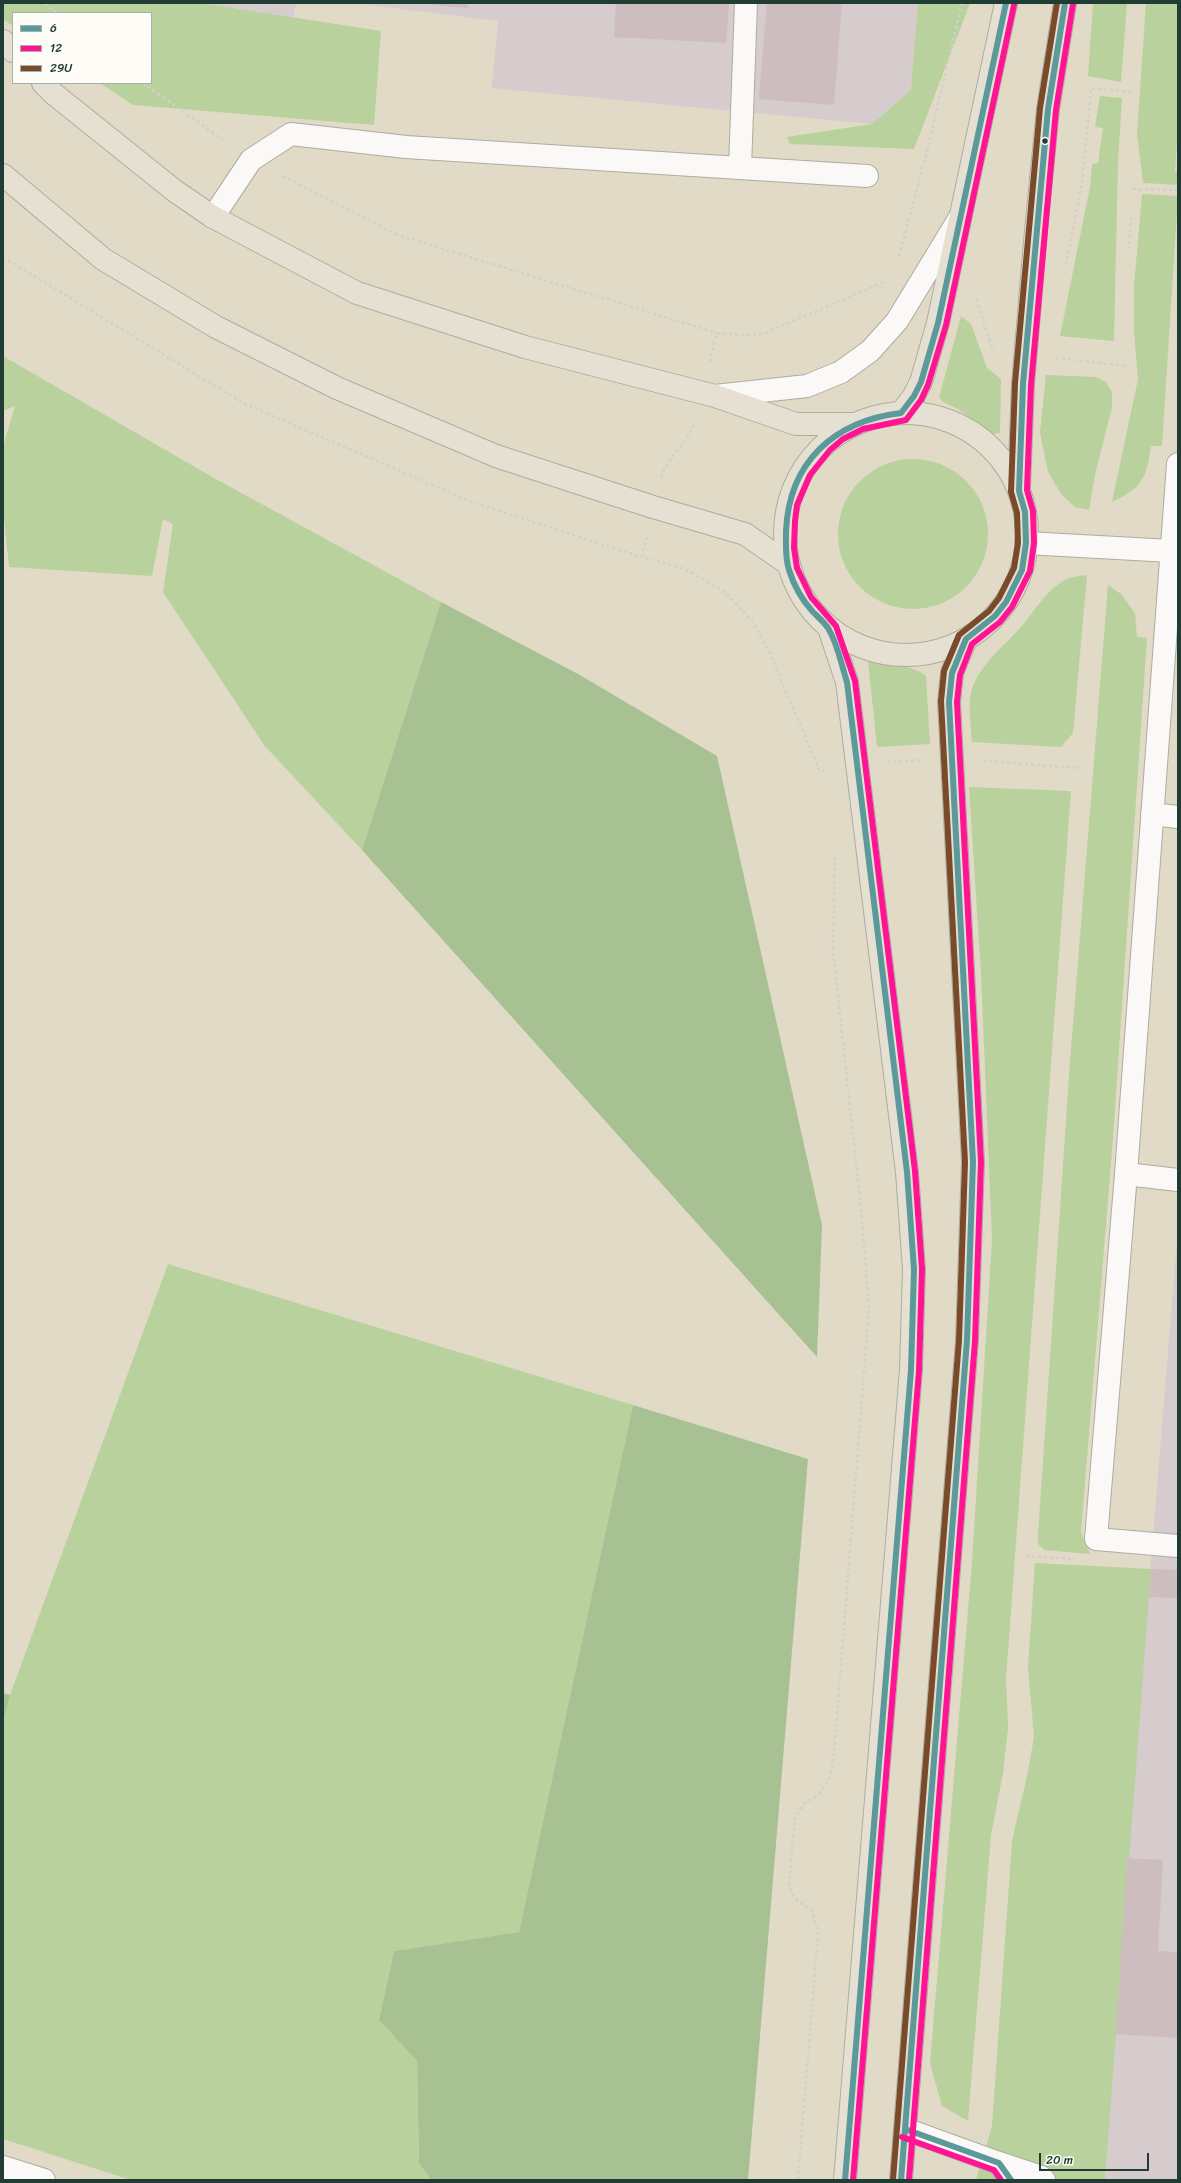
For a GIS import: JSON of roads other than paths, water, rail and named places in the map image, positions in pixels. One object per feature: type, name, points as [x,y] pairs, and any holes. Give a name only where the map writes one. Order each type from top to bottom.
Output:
[{"type":"main road","points":[[900,413],[914,396],[921,382],[938,323],[1006,3]]},
{"type":"main road","points":[[1019,491],[1020,431],[1048,109],[1065,3]]},
{"type":"main road","points":[[3,41],[12,50]]},
{"type":"main road","points":[[44,84],[54,94],[175,191],[213,217],[357,293],[524,347],[708,396],[796,424],[853,424]]},
{"type":"main road","points":[[3,175],[102,259],[216,327],[337,388],[496,456],[653,507],[744,534],[787,563]]},
{"type":"main road","points":[[900,413],[926,414],[950,421],[973,433],[992,449],[1008,469],[1019,491],[1025,512],[1026,543],[1022,570],[1006,602],[981,629],[966,639],[939,651],[910,656],[888,654],[853,644],[829,628],[812,611],[798,591],[787,563],[785,520],[790,496],[801,474],[815,454],[828,441],[853,424],[876,416],[900,413]]},
{"type":"main road","points":[[829,628],[847,682],[907,1172],[914,1269],[911,1370],[845,2180]]},
{"type":"main road","points":[[901,2180],[967,1332],[973,1162],[950,702],[952,673],[966,639]]},
{"type":"street","points":[[740,167],[746,3]]},
{"type":"street","points":[[213,217],[252,160],[291,134],[406,147],[867,176]]},
{"type":"street","points":[[708,396],[806,386],[841,372],[870,351],[897,321],[960,218]]},
{"type":"street","points":[[1178,464],[1126,1174],[1096,1539],[1178,1546]]},
{"type":"street","points":[[1026,543],[1171,551]]},
{"type":"street","points":[[1152,814],[1178,817]]},
{"type":"street","points":[[1126,1174],[1178,1180]]},
{"type":"street","points":[[905,2129],[1005,2171],[1041,2177],[1044,2180]]},
{"type":"street","points":[[3,2167],[44,2180]]}]
